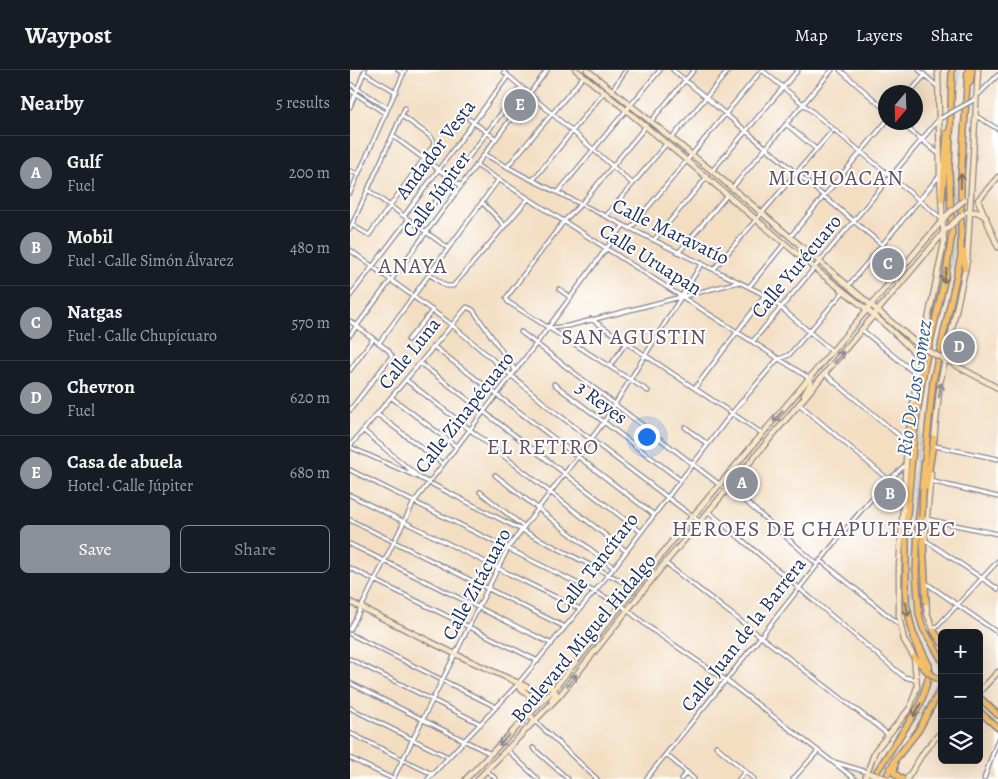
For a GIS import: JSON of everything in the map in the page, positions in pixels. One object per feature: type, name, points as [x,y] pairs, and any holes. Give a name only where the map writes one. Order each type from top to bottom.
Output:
[{"type":"main road","points":[[576,70],[628,110],[858,302],[920,359]]},
{"type":"main road","points":[[588,70],[712,171],[916,343],[998,388]]},
{"type":"main road","points":[[938,70],[940,175],[946,231],[916,375],[907,442],[898,602],[904,640],[914,658],[927,672],[938,679]]},
{"type":"main road","points":[[948,70],[951,102]]},
{"type":"main road","points":[[942,199],[952,70]]},
{"type":"main road","points":[[938,653],[923,628],[919,614],[916,572],[918,526],[931,402],[960,263],[962,163],[968,70]]},
{"type":"main road","points":[[968,89],[972,70]]},
{"type":"main road","points":[[918,526],[934,438],[944,359],[965,268],[967,200],[976,116],[978,70]]},
{"type":"main road","points":[[927,672],[916,647],[906,604],[906,526],[914,436],[927,353],[946,274],[952,234],[949,125]]},
{"type":"main road","points":[[967,200],[978,200],[998,177]]},
{"type":"main road","name":"Boulevard Miguel Hidalgo","points":[[466,779],[554,689],[693,516],[833,352],[944,217],[967,200]]},
{"type":"main road","points":[[978,200],[998,247]]},
{"type":"main road","points":[[968,212],[977,212],[987,218]]},
{"type":"main road","name":"Boulevard Miguel Hidalgo","points":[[478,779],[560,695],[665,563],[825,374],[872,315],[931,247],[968,212]]},
{"type":"main road","points":[[962,216],[965,268]]},
{"type":"main road","points":[[931,247],[938,247],[942,254]]},
{"type":"main road","points":[[858,294],[876,298]]},
{"type":"main road","points":[[858,302],[859,320]]},
{"type":"main road","points":[[866,323],[879,322]]},
{"type":"main road","points":[[910,348],[916,343]]},
{"type":"main road","points":[[800,403],[811,383],[810,378]]},
{"type":"main road","points":[[908,435],[923,381]]},
{"type":"main road","points":[[931,402],[931,421],[923,489],[926,602],[927,613],[938,637]]},
{"type":"main road","points":[[926,602],[924,518],[935,446],[934,438]]},
{"type":"main road","points":[[350,602],[516,684],[536,691]]},
{"type":"main road","points":[[872,779],[915,715],[927,690],[929,664],[913,633]]},
{"type":"main road","points":[[865,779],[875,752],[910,708],[916,694],[917,680],[914,658]]},
{"type":"main road","points":[[983,688],[998,672]]},
{"type":"main road","points":[[516,684],[531,697]]},
{"type":"main road","points":[[535,721],[528,715],[528,705],[531,697],[536,691],[549,687],[554,689],[556,695],[538,717]]},
{"type":"main road","points":[[902,779],[894,773],[894,767],[918,731],[938,694]]},
{"type":"main road","points":[[983,700],[998,715]]},
{"type":"main road","points":[[983,715],[998,728]]},
{"type":"main road","points":[[868,772],[887,779],[895,760],[918,731]]},
{"type":"main road","points":[[907,779],[938,738]]},
{"type":"street","points":[[350,193],[404,72],[398,70]]},
{"type":"street","name":"Calle Júpiter","points":[[350,335],[546,70]]},
{"type":"street","points":[[612,89],[626,70]]},
{"type":"street","points":[[558,192],[660,70]]},
{"type":"street","points":[[673,70],[905,264]]},
{"type":"street","points":[[651,121],[694,70]]},
{"type":"street","points":[[672,138],[729,70]]},
{"type":"street","points":[[630,229],[762,70],[918,201],[944,217]]},
{"type":"street","points":[[712,171],[798,70]]},
{"type":"street","points":[[732,188],[832,70]]},
{"type":"street","points":[[840,70],[878,103]]},
{"type":"street","points":[[919,70],[939,88]]},
{"type":"street","points":[[350,107],[364,72],[396,92]]},
{"type":"street","points":[[504,72],[528,96],[633,184]]},
{"type":"street","points":[[916,85],[924,75]]},
{"type":"street","name":"Calle Yurécuaro","points":[[753,341],[921,138],[940,118],[977,98],[998,75]]},
{"type":"street","name":"Andador Vesta","points":[[404,216],[508,76]]},
{"type":"street","points":[[507,167],[584,76]]},
{"type":"street","points":[[350,84],[388,108]]},
{"type":"street","points":[[417,226],[521,87]]},
{"type":"street","points":[[350,90],[386,114]]},
{"type":"street","points":[[532,180],[604,92]]},
{"type":"street","points":[[402,116],[430,136],[434,144],[369,234],[351,227],[405,108]]},
{"type":"street","points":[[976,116],[998,129]]},
{"type":"street","points":[[469,119],[496,139]]},
{"type":"street","points":[[786,124],[816,149]]},
{"type":"street","points":[[646,125],[582,203],[564,221],[506,298],[508,302],[648,391]]},
{"type":"street","points":[[714,269],[833,130]]},
{"type":"street","points":[[790,237],[879,130]]},
{"type":"street","points":[[910,130],[940,154]]},
{"type":"street","points":[[393,136],[461,186]]},
{"type":"street","points":[[606,216],[667,143]]},
{"type":"street","name":"Calle Maravatío","points":[[484,154],[532,180],[582,203],[623,226],[702,263],[765,296],[833,352]]},
{"type":"street","name":"Calle Uruapan","points":[[476,166],[608,248],[810,378]]},
{"type":"street","points":[[350,171],[358,174]]},
{"type":"street","points":[[848,286],[940,175]]},
{"type":"street","points":[[654,240],[708,177]]},
{"type":"street","points":[[379,343],[499,179]]},
{"type":"street","points":[[368,190],[448,248]]},
{"type":"street","points":[[679,252],[728,194]]},
{"type":"street","points":[[429,274],[446,286],[453,286],[528,199]]},
{"type":"street","points":[[482,202],[504,225]]},
{"type":"street","points":[[350,296],[408,220]]},
{"type":"street","name":"Calle Zinapécuaro","points":[[350,630],[414,502],[571,298],[623,226]]},
{"type":"street","points":[[749,287],[785,243]]},
{"type":"street","points":[[350,250],[433,310],[591,440],[700,522]]},
{"type":"street","name":"Calle Zitácuaro","points":[[393,779],[508,548],[604,422],[702,263]]},
{"type":"street","points":[[548,327],[561,327],[740,282]]},
{"type":"street","points":[[558,289],[571,298]]},
{"type":"street","name":"Calle Tancítaro","points":[[428,779],[538,661],[609,574],[691,463],[732,413],[780,359],[786,357],[844,291]]},
{"type":"street","points":[[695,388],[765,296]]},
{"type":"street","name":"Calle Luna","points":[[350,447],[465,308],[473,310],[516,370]]},
{"type":"street","points":[[408,340],[433,310]]},
{"type":"street","points":[[591,319],[763,434]]},
{"type":"street","points":[[350,321],[390,352],[390,360],[350,410]]},
{"type":"street","points":[[861,329],[916,375]]},
{"type":"street","points":[[521,332],[720,485]]},
{"type":"street","points":[[350,370],[373,339]]},
{"type":"street","points":[[610,366],[626,343]]},
{"type":"street","points":[[434,346],[653,514]]},
{"type":"street","points":[[420,363],[640,532]]},
{"type":"street","points":[[825,374],[907,442]]},
{"type":"street","points":[[406,380],[626,551]]},
{"type":"street","name":"3 Reyes","points":[[554,384],[680,479]]},
{"type":"street","points":[[392,398],[457,447]]},
{"type":"street","points":[[800,403],[903,492]]},
{"type":"street","points":[[378,414],[444,464]]},
{"type":"street","points":[[685,427],[707,444]]},
{"type":"street","points":[[364,431],[422,479]]},
{"type":"street","points":[[935,446],[998,460]]},
{"type":"street","points":[[350,447],[422,479],[521,532],[635,588]]},
{"type":"street","name":"Calle Juan de la Barrera","points":[[646,779],[727,681],[820,560],[888,480],[905,465]]},
{"type":"street","points":[[350,470],[621,605],[727,681],[855,779]]},
{"type":"street","points":[[495,475],[614,567]]},
{"type":"street","points":[[930,481],[998,497]]},
{"type":"street","points":[[729,487],[817,564]]},
{"type":"street","points":[[480,492],[524,527]]},
{"type":"street","points":[[350,495],[580,609]]},
{"type":"street","points":[[708,512],[906,678],[917,680]]},
{"type":"street","points":[[924,518],[998,534]]},
{"type":"street","points":[[350,520],[488,587],[565,627]]},
{"type":"street","points":[[925,540],[998,589]]},
{"type":"street","points":[[350,544],[552,644]]},
{"type":"street","points":[[820,560],[901,626]]},
{"type":"street","points":[[934,631],[998,561]]},
{"type":"street","points":[[665,563],[889,735]]},
{"type":"street","points":[[350,568],[538,661]]},
{"type":"street","points":[[926,583],[998,633]]},
{"type":"street","points":[[350,634],[496,707]]},
{"type":"street","points":[[350,659],[481,724]]},
{"type":"street","points":[[350,683],[491,754]]},
{"type":"street","points":[[350,708],[448,757]]},
{"type":"street","points":[[535,721],[597,779]]},
{"type":"street","points":[[350,733],[432,774]]},
{"type":"street","points":[[984,779],[997,740]]},
{"type":"street","points":[[716,746],[754,779]]},
{"type":"street","points":[[532,748],[568,779]]},
{"type":"street","points":[[507,750],[538,779]]},
{"type":"street","points":[[793,779],[818,751]]},
{"type":"street","points":[[666,754],[694,779]]},
{"type":"street","points":[[350,758],[393,779]]},
{"type":"street","points":[[833,762],[868,772]]},
{"type":"street","points":[[487,771],[496,779]]},
{"type":"street","points":[[681,779],[687,772]]},
{"type":"street","points":[[739,779],[745,772]]},
{"type":"waterway","name":"Rio De Los Gomez","points":[[955,109],[959,70]]},
{"type":"waterway","name":"Rio De Los Gomez","points":[[952,139],[955,113]]},
{"type":"waterway","name":"Rio De Los Gomez","points":[[952,155],[954,206]]},
{"type":"waterway","name":"Rio De Los Gomez","points":[[954,210],[954,219]]},
{"type":"waterway","name":"Rio De Los Gomez","points":[[949,270],[955,241],[955,225]]},
{"type":"waterway","name":"Rio De Los Gomez","points":[[932,351],[945,287]]},
{"type":"waterway","name":"Rio De Los Gomez","points":[[931,355],[914,483],[909,548],[909,580],[914,621],[936,662],[938,674]]},
{"type":"waterway","name":"Rio De Los Gomez","points":[[880,774],[921,711],[937,681]]},
{"type":"place","name":"Casa de abuela","points":[[520,105]]},
{"type":"place","name":"Natgas","points":[[888,264]]},
{"type":"place","name":"Chevron","points":[[959,347]]},
{"type":"place","name":"Gulf","points":[[742,483]]},
{"type":"place","name":"Mobil","points":[[890,494]]},
{"type":"district","name":"MICHOACAN","points":[[836,177]]},
{"type":"district","name":"ANAYA","points":[[413,265]]},
{"type":"district","name":"SAN AGUSTIN","points":[[634,336]]},
{"type":"district","name":"EL RETIRO","points":[[543,446]]},
{"type":"district","name":"HEROES DE CHAPULTEPEC","points":[[814,528]]}]
